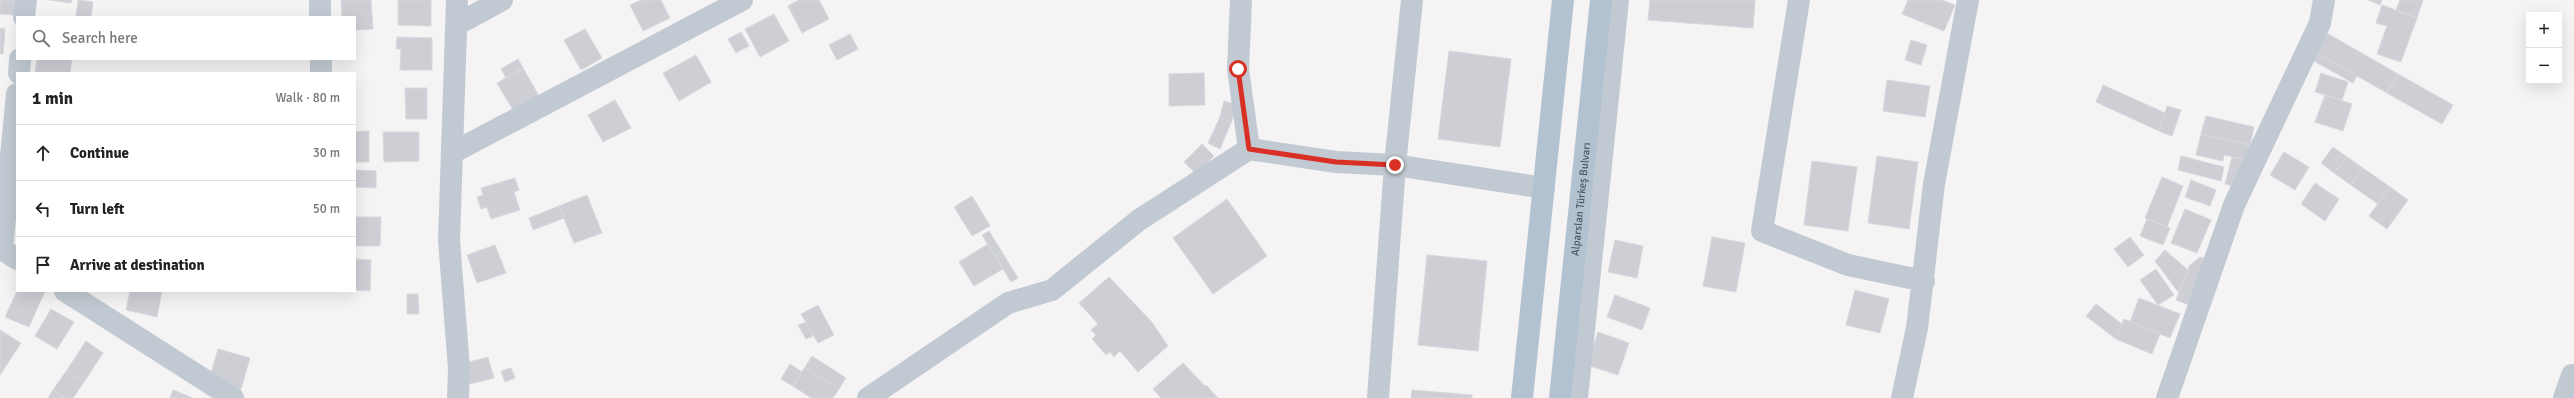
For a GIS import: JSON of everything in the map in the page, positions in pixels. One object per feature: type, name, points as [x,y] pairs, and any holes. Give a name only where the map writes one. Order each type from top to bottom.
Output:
[{"type":"main road","points":[[1522,398],[1563,0]]},
{"type":"main road","name":"Alparslan Türkeş Bulvarı","points":[[1560,398],[1601,0]]},
{"type":"street","points":[[24,16],[26,0]]},
{"type":"street","points":[[320,0],[320,16]]},
{"type":"street","points":[[457,0],[449,240],[459,369],[458,398]]},
{"type":"street","points":[[456,25],[502,0]]},
{"type":"street","points":[[452,153],[742,0]]},
{"type":"street","points":[[1241,0],[1238,69],[1249,149]]},
{"type":"street","points":[[1378,398],[1395,165],[1412,0]]},
{"type":"street","points":[[1577,398],[1618,0]]},
{"type":"street","points":[[1799,0],[1762,231],[1848,265],[1924,281]]},
{"type":"street","points":[[1902,398],[1917,328],[1924,281],[1934,184],[1968,0]]},
{"type":"street","points":[[2167,398],[2234,205],[2320,23],[2324,0]]},
{"type":"street","points":[[19,72],[20,60]]},
{"type":"street","points":[[321,60],[321,72]]},
{"type":"street","points":[[6,252],[16,108]]},
{"type":"street","points":[[868,398],[1008,303],[1052,290],[1139,220],[1249,149],[1336,162],[1395,165],[1544,188]]},
{"type":"street","points":[[67,292],[233,398]]},
{"type":"street","points":[[2564,398],[2572,375],[2574,375]]},
{"type":"building","points":[[0,0],[15,0],[14,15],[0,14]]},
{"type":"building","points":[[49,0],[72,0],[71,3]]},
{"type":"building","points":[[78,0],[93,2],[91,16],[76,16]]},
{"type":"building","points":[[341,0],[371,0],[373,29],[356,30],[356,16],[342,16]]},
{"type":"building","points":[[398,0],[431,0],[431,26],[398,25]]},
{"type":"building","points":[[641,0],[661,0],[670,18],[643,31],[630,5]]},
{"type":"building","points":[[799,0],[819,0],[829,19],[802,33],[788,6]]},
{"type":"building","points":[[1650,0],[1755,0],[1753,28],[1648,20]]},
{"type":"building","points":[[1908,0],[1942,0],[1955,5],[1944,31],[1902,14]]},
{"type":"building","points":[[2368,0],[2382,0],[2380,5]]},
{"type":"building","points":[[2400,0],[2423,0],[2417,18],[2396,10]]},
{"type":"building","points":[[2382,5],[2417,18],[2401,62],[2377,54],[2387,26],[2376,23]]},
{"type":"building","points":[[774,14],[789,41],[760,57],[745,29]]},
{"type":"building","points":[[0,28],[5,29],[3,54],[0,54]]},
{"type":"building","points":[[585,29],[602,58],[581,70],[564,40]]},
{"type":"building","points":[[741,32],[749,46],[736,53],[728,39]]},
{"type":"building","points":[[2325,32],[2398,74],[2387,93],[2317,53]]},
{"type":"building","points":[[850,34],[858,49],[837,60],[829,45]]},
{"type":"building","points":[[397,37],[432,38],[432,70],[400,70],[401,49],[396,49]]},
{"type":"building","points":[[1911,40],[1927,45],[1921,65],[1905,60]]},
{"type":"building","points":[[1449,51],[1511,59],[1500,147],[1438,139]]},
{"type":"building","points":[[2317,53],[2357,76],[2353,83],[2314,61]]},
{"type":"building","points":[[696,55],[711,82],[679,101],[663,73]]},
{"type":"building","points":[[518,59],[523,68],[506,78],[501,69]]},
{"type":"building","points":[[37,60],[72,60],[70,72],[35,72]]},
{"type":"building","points":[[523,68],[539,96],[513,110],[497,83]]},
{"type":"building","points":[[1204,73],[1205,105],[1169,106],[1169,74]]},
{"type":"building","points":[[2321,73],[2348,82],[2342,100],[2315,92]]},
{"type":"building","points":[[2398,74],[2453,105],[2442,124],[2387,93]]},
{"type":"building","points":[[1887,80],[1930,86],[1925,117],[1883,111]]},
{"type":"building","points":[[2103,85],[2165,113],[2159,131],[2096,102]]},
{"type":"building","points":[[405,88],[427,88],[427,119],[406,119]]},
{"type":"building","points":[[2325,95],[2352,104],[2343,131],[2315,122]]},
{"type":"building","points":[[615,100],[631,128],[603,142],[588,115]]},
{"type":"building","points":[[1224,101],[1237,104],[1231,123],[1220,117]]},
{"type":"building","points":[[2167,106],[2181,110],[2172,136],[2159,131]]},
{"type":"building","points":[[2206,116],[2254,127],[2250,145],[2201,134]]},
{"type":"building","points":[[1220,117],[1231,123],[1220,149],[1208,143]]},
{"type":"building","points":[[369,131],[369,162],[356,162],[356,132]]},
{"type":"building","points":[[383,132],[419,132],[419,161],[384,162]]},
{"type":"building","points":[[2201,134],[2250,145],[2247,160],[2224,155],[2223,161],[2196,155]]},
{"type":"building","points":[[1202,144],[1214,156],[1196,174],[1184,162]]},
{"type":"building","points":[[2333,147],[2347,157],[2334,173],[2321,163]]},
{"type":"building","points":[[2284,152],[2309,167],[2295,190],[2270,175]]},
{"type":"building","points":[[1877,156],[1918,162],[1909,229],[1868,223]]},
{"type":"building","points":[[2181,156],[2224,167],[2221,181],[2178,170]]},
{"type":"building","points":[[2232,157],[2247,160],[2240,188],[2225,184]]},
{"type":"building","points":[[2347,157],[2363,168],[2351,185],[2334,173]]},
{"type":"building","points":[[1812,161],[1857,167],[1848,231],[1804,225]]},
{"type":"building","points":[[2363,168],[2390,187],[2378,204],[2351,185]]},
{"type":"building","points":[[356,170],[376,171],[376,188],[356,187]]},
{"type":"building","points":[[2162,177],[2183,186],[2167,227],[2145,218]]},
{"type":"building","points":[[515,178],[519,190],[514,192],[520,210],[491,219],[487,207],[481,209],[477,197],[483,195],[481,188]]},
{"type":"building","points":[[2191,180],[2216,190],[2210,206],[2185,197]]},
{"type":"building","points":[[2315,183],[2339,199],[2325,221],[2301,204]]},
{"type":"building","points":[[2390,187],[2408,200],[2387,229],[2369,216]]},
{"type":"building","points":[[587,195],[602,233],[574,243],[559,206]]},
{"type":"building","points":[[972,196],[990,226],[972,236],[954,207]]},
{"type":"building","points":[[1227,199],[1267,256],[1213,294],[1173,238]]},
{"type":"building","points":[[559,206],[564,218],[533,230],[529,218]]},
{"type":"building","points":[[2185,209],[2211,220],[2197,253],[2171,243]]},
{"type":"building","points":[[356,217],[381,217],[380,246],[356,246]]},
{"type":"building","points":[[2147,219],[2170,228],[2163,245],[2140,236]]},
{"type":"building","points":[[989,231],[1002,252],[995,256],[982,235]]},
{"type":"building","points":[[1712,237],[1745,243],[1736,292],[1703,286]]},
{"type":"building","points":[[2130,237],[2144,255],[2128,267],[2114,249]]},
{"type":"building","points":[[1615,240],[1643,246],[1637,278],[1608,272]]},
{"type":"building","points":[[988,244],[1003,269],[974,286],[959,262]]},
{"type":"building","points":[[495,245],[506,273],[477,283],[467,255]]},
{"type":"building","points":[[2165,250],[2188,270],[2179,293],[2155,261]]},
{"type":"building","points":[[1002,252],[1018,278],[1011,282],[995,256]]},
{"type":"building","points":[[1427,255],[1487,261],[1478,351],[1418,345]]},
{"type":"building","points":[[2200,257],[2210,260],[2192,306],[2176,300],[2190,265]]},
{"type":"building","points":[[356,259],[371,260],[370,291],[356,290]]},
{"type":"building","points":[[2156,269],[2174,295],[2158,305],[2140,280]]},
{"type":"building","points":[[1109,277],[1151,321],[1168,346],[1138,372],[1120,351],[1114,357],[1110,352],[1106,355],[1092,339],[1096,335],[1091,330],[1098,324],[1079,303]]},
{"type":"building","points":[[1855,290],[1889,299],[1880,333],[1846,325]]},
{"type":"building","points":[[17,292],[45,292],[29,327],[5,317]]},
{"type":"building","points":[[130,292],[162,292],[157,317],[126,310]]},
{"type":"building","points":[[407,294],[418,294],[419,314],[407,314]]},
{"type":"building","points":[[1615,295],[1650,308],[1642,330],[1607,317]]},
{"type":"building","points":[[2139,298],[2180,314],[2170,338],[2130,322]]},
{"type":"building","points":[[2096,304],[2122,324],[2116,339],[2086,316]]},
{"type":"building","points":[[818,305],[834,335],[818,343],[801,314]]},
{"type":"building","points":[[51,309],[74,322],[57,349],[35,336]]},
{"type":"building","points":[[2124,319],[2160,334],[2152,354],[2116,339]]},
{"type":"building","points":[[806,322],[813,336],[806,339],[798,325]]},
{"type":"building","points":[[0,330],[21,343],[0,375]]},
{"type":"building","points":[[1598,332],[1629,343],[1618,375],[1587,365]]},
{"type":"building","points":[[86,341],[103,353],[84,382],[67,370]]},
{"type":"building","points":[[218,349],[250,358],[241,389],[209,380]]},
{"type":"building","points":[[812,356],[846,378],[839,389],[805,367]]},
{"type":"building","points":[[488,357],[494,378],[470,384],[465,363]]},
{"type":"building","points":[[1183,363],[1218,398],[1161,398],[1153,389]]},
{"type":"building","points":[[790,364],[802,372],[793,386],[781,379]]},
{"type":"building","points":[[805,367],[839,389],[833,398],[811,398],[793,386]]},
{"type":"building","points":[[511,368],[515,378],[505,382],[501,371]]},
{"type":"building","points":[[67,370],[84,382],[73,398],[65,398],[53,390]]},
{"type":"building","points":[[53,390],[65,398],[48,398]]},
{"type":"building","points":[[173,390],[193,398],[170,398]]},
{"type":"building","points":[[1412,390],[1472,395],[1472,398],[1411,398]]},
{"type":"route","points":[[1238,69],[1249,149],[1290,157],[1336,162],[1395,165]]}]
